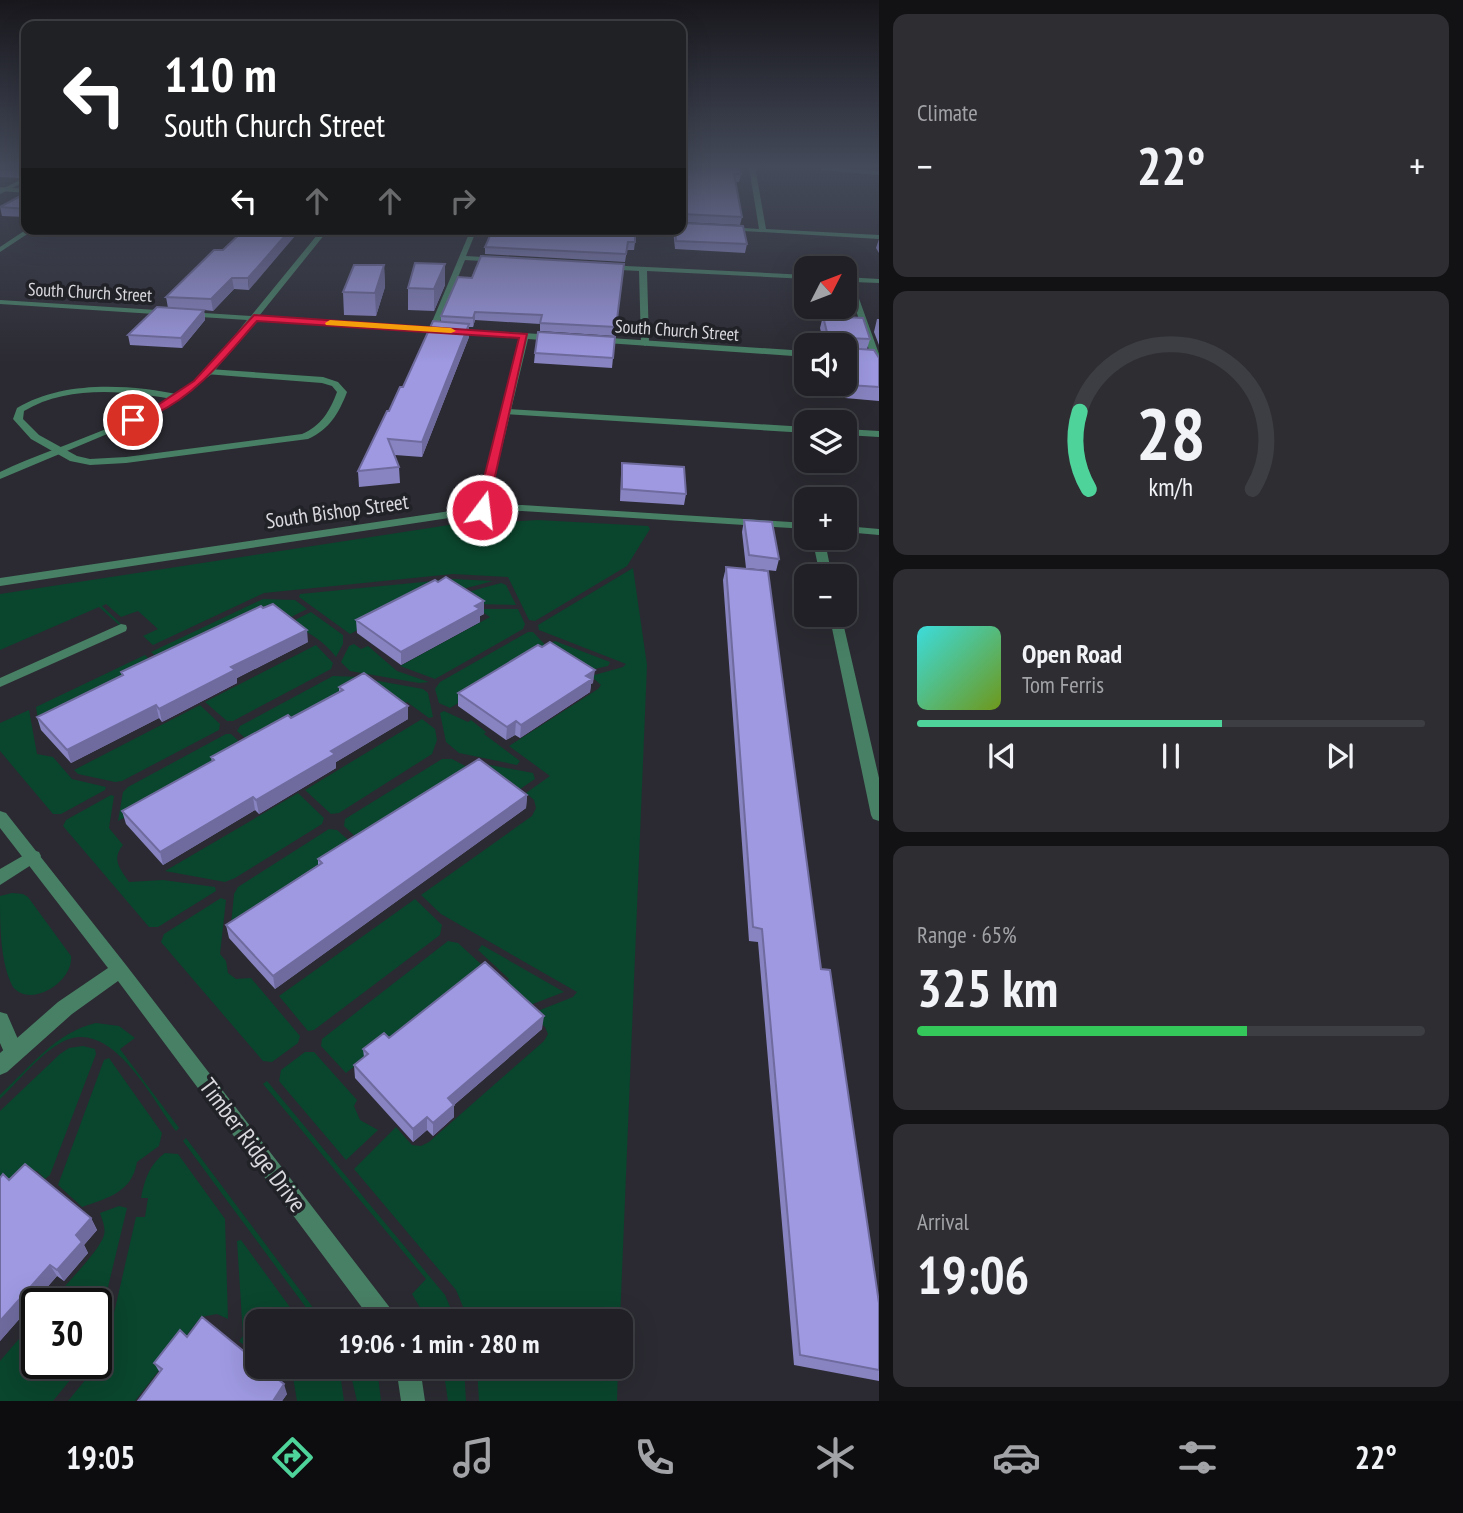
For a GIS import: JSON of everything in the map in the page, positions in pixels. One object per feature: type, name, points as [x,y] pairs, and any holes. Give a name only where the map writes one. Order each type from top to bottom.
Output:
[{"type":"street","points":[[790,232],[878,237]]},
{"type":"street","points":[[0,250],[24,235]]},
{"type":"street","points":[[0,476],[141,416],[178,397],[209,372],[321,235]]},
{"type":"street","points":[[433,329],[472,235]]},
{"type":"street","points":[[462,258],[504,261]]},
{"type":"street","points":[[602,267],[794,276]]},
{"type":"street","points":[[643,269],[645,343]]},
{"type":"street","points":[[858,280],[878,281]]},
{"type":"street","name":"South Church Street","points":[[0,303],[565,338]]},
{"type":"street","points":[[858,303],[875,341],[873,358],[878,369]]},
{"type":"street","points":[[482,510],[508,412],[524,336]]},
{"type":"street","name":"South Church Street","points":[[578,339],[794,353]]},
{"type":"street","points":[[178,397],[127,390],[57,395],[24,406],[17,414],[20,424],[57,450],[81,461],[109,462],[304,437],[326,425],[342,392],[335,384],[323,380],[209,372]]},
{"type":"street","points":[[508,412],[794,429]]},
{"type":"street","points":[[857,433],[878,434]]},
{"type":"street","name":"South Bishop Street","points":[[0,582],[482,510],[522,508],[794,525]]},
{"type":"street","points":[[857,530],[878,532]]},
{"type":"street","points":[[838,627],[878,815]]},
{"type":"street","points":[[0,683],[121,628]]},
{"type":"street","name":"Timber Ridge Drive","points":[[0,817],[33,856],[377,1309]]},
{"type":"street","points":[[0,878],[33,856]]},
{"type":"street","points":[[7,1059],[65,1008],[120,970]]},
{"type":"street","points":[[0,1020],[7,1059]]},
{"type":"street","points":[[410,1379],[413,1401]]},
{"type":"green space","points":[[538,520],[648,526],[650,529],[627,566],[535,621],[529,620],[508,577],[453,574],[264,593],[153,645],[143,636],[158,629],[138,611],[121,617],[106,604],[102,606],[121,624],[99,607],[0,650],[0,594],[449,525]]},
{"type":"green space","points":[[633,568],[647,665],[620,1309],[464,1309],[456,1290],[354,1169],[396,1127],[412,1145],[421,1146],[429,1142],[544,1041],[548,1034],[545,1027],[530,1014],[573,997],[577,992],[441,914],[421,895],[532,816],[536,808],[534,800],[526,793],[550,776],[509,746],[598,689],[601,685],[591,676],[626,664],[539,630],[538,625]]},
{"type":"green space","points":[[454,579],[493,581],[463,589],[441,587],[350,634],[299,597],[300,594]]},
{"type":"green space","points":[[501,583],[506,585],[516,605],[475,604],[468,592]]},
{"type":"green space","points":[[263,599],[295,600],[307,609],[285,620],[164,664],[151,652]]},
{"type":"green space","points":[[478,609],[518,609],[525,624],[523,629],[435,679],[400,666],[490,617]]},
{"type":"green space","points":[[311,612],[343,635],[343,644],[336,657],[315,637],[289,623]]},
{"type":"green space","points":[[528,632],[533,632],[549,649],[450,708],[439,703],[435,689],[440,682]]},
{"type":"green space","points":[[555,641],[610,662],[608,666],[581,672],[551,643]]},
{"type":"green space","points":[[354,644],[361,649],[368,646],[397,671],[429,682],[419,683],[350,671],[341,662],[349,646]]},
{"type":"green space","points":[[316,645],[333,663],[331,669],[233,721],[227,721],[205,702]]},
{"type":"green space","points":[[145,655],[158,667],[39,725],[36,707]]},
{"type":"green space","points":[[333,676],[360,677],[368,683],[254,746],[237,731],[240,726]]},
{"type":"green space","points":[[373,680],[423,689],[428,693],[433,717],[429,718],[407,702],[399,706]]},
{"type":"green space","points":[[200,705],[220,724],[219,730],[122,781],[78,774],[74,770]]},
{"type":"green space","points":[[29,710],[37,754],[53,757],[72,779],[106,787],[105,790],[61,814],[53,814],[0,751],[0,723]]},
{"type":"green space","points":[[444,711],[468,722],[471,720],[486,732],[484,734],[520,761],[517,765],[459,753],[446,742],[440,713]]},
{"type":"green space","points":[[422,719],[435,729],[437,740],[432,754],[339,813],[331,814],[305,790]]},
{"type":"green space","points":[[226,734],[231,734],[247,749],[118,821],[123,792],[128,787]]},
{"type":"green space","points":[[442,759],[452,759],[471,769],[361,842],[344,826],[345,819]]},
{"type":"green space","points":[[474,762],[533,773],[535,779],[520,789],[493,769]]},
{"type":"green space","points":[[298,793],[324,818],[322,824],[235,878],[225,882],[165,871]]},
{"type":"green space","points":[[111,795],[114,796],[109,828],[123,845],[117,859],[129,882],[163,880],[215,887],[216,891],[158,927],[149,927],[63,826],[66,820]]},
{"type":"green space","points":[[329,829],[337,830],[355,846],[231,925],[234,894],[238,887]]},
{"type":"green space","points":[[12,893],[28,897],[71,956],[66,974],[59,983],[40,993],[21,993],[13,987],[5,967],[0,896]]},
{"type":"green space","points":[[221,898],[226,900],[220,954],[226,961],[228,973],[236,979],[251,978],[300,1036],[298,1043],[272,1062],[263,1061],[161,942],[164,934]]},
{"type":"green space","points":[[415,899],[442,925],[440,935],[314,1030],[308,1031],[279,996]]},
{"type":"green space","points":[[448,941],[458,943],[482,965],[346,1073],[321,1046],[322,1039]]},
{"type":"green space","points":[[482,945],[564,992],[525,1007],[502,985],[509,979],[478,950]]},
{"type":"green space","points":[[96,1023],[119,1026],[135,1038],[120,1049],[179,1128],[176,1131],[129,1065],[98,1041],[82,1037],[55,1046],[0,1099],[0,1095],[56,1043],[68,1034]]},
{"type":"green space","points":[[83,1046],[95,1049],[96,1054],[50,1175],[45,1179],[37,1171],[31,1171],[0,1194],[0,1111],[60,1054],[69,1048]]},
{"type":"green space","points":[[305,1052],[314,1052],[357,1100],[354,1106],[360,1120],[378,1130],[346,1160],[279,1081],[281,1070]]},
{"type":"green space","points":[[109,1058],[162,1133],[159,1146],[137,1162],[124,1187],[110,1197],[82,1207],[58,1185],[104,1060]]},
{"type":"green space","points":[[267,1081],[445,1295],[451,1309],[421,1309],[412,1294],[426,1279],[263,1084]]},
{"type":"green space","points":[[186,1138],[314,1309],[307,1309],[183,1141]]},
{"type":"green space","points":[[165,1153],[178,1154],[225,1219],[228,1319],[217,1314],[201,1317],[135,1401],[68,1401],[86,1379],[112,1379],[112,1322],[136,1217],[145,1217],[148,1198],[141,1198],[144,1185],[148,1173]]},
{"type":"green space","points":[[119,1206],[127,1208],[108,1288],[63,1288],[101,1242],[104,1229],[100,1213]]},
{"type":"green space","points":[[241,1240],[291,1309],[245,1309],[245,1346],[239,1341],[243,1336],[237,1241]]},
{"type":"green space","points":[[21,1337],[21,1379],[71,1379],[53,1401],[0,1401],[0,1361]]},
{"type":"green space","points":[[293,1379],[341,1380],[344,1401],[297,1401]]},
{"type":"green space","points":[[352,1379],[378,1379],[381,1401],[357,1401]]},
{"type":"green space","points":[[445,1379],[465,1379],[466,1401],[448,1401]]},
{"type":"green space","points":[[478,1379],[618,1379],[617,1401],[479,1401]]},
{"type":"building","points":[[686,232],[744,232],[747,244],[676,241],[676,235],[686,235]]},
{"type":"building","points":[[239,235],[286,235],[248,278],[232,278],[211,299],[166,297],[214,250],[223,250]]},
{"type":"building","points":[[490,235],[635,235],[635,242],[628,242],[626,254],[485,247]]},
{"type":"building","points":[[481,256],[624,264],[616,327],[540,323],[542,315],[475,312],[473,318],[441,316],[458,277],[472,278]]},
{"type":"building","points":[[415,263],[445,264],[434,289],[408,288]]},
{"type":"building","points":[[354,265],[384,265],[375,293],[343,292]]},
{"type":"building","points":[[157,307],[204,310],[181,338],[128,335]]},
{"type":"building","points":[[863,318],[870,339],[857,338],[857,333],[827,333],[824,319]]},
{"type":"building","points":[[433,321],[469,324],[422,442],[388,439],[399,467],[358,471],[387,411],[400,387],[403,387]]},
{"type":"building","points":[[538,332],[615,337],[613,358],[535,353]]},
{"type":"building","points":[[857,349],[874,350],[879,358],[879,387],[857,386]]},
{"type":"building","points":[[622,463],[684,467],[686,494],[622,489]]},
{"type":"building","points":[[744,520],[772,522],[779,559],[749,555]]},
{"type":"building","points":[[726,567],[768,571],[821,969],[830,970],[879,1303],[879,1370],[800,1355],[762,929],[753,927]]},
{"type":"building","points":[[446,577],[484,601],[475,606],[480,609],[401,652],[356,620],[435,580],[438,582]]},
{"type":"building","points":[[273,604],[307,630],[231,667],[235,670],[159,709],[156,705],[67,750],[37,717],[123,675],[121,672],[261,606],[263,608]]},
{"type":"building","points":[[550,642],[595,670],[586,676],[592,679],[521,725],[516,721],[507,727],[458,693],[538,645],[542,647]]},
{"type":"building","points":[[364,673],[408,706],[331,751],[335,754],[256,800],[253,797],[160,852],[122,811],[214,760],[211,757],[288,715],[291,718],[343,690],[339,687]]},
{"type":"building","points":[[479,759],[527,795],[273,976],[226,925],[322,863],[318,859]]},
{"type":"building","points":[[485,962],[544,1016],[448,1098],[454,1105],[433,1123],[427,1117],[413,1129],[354,1065],[368,1054],[363,1049],[384,1033],[389,1038]]},
{"type":"building","points":[[25,1164],[91,1218],[76,1235],[82,1242],[57,1270],[50,1265],[29,1288],[21,1288],[21,1297],[0,1321],[0,1178],[3,1174],[9,1180]]},
{"type":"building","points":[[202,1317],[245,1352],[245,1379],[278,1379],[284,1384],[273,1401],[138,1401],[162,1369],[154,1363],[180,1330],[187,1337]]},
{"type":"slow traffic","points":[[330,323],[451,331]]},
{"type":"route","points":[[133,420],[178,397],[197,383],[254,318],[524,336],[508,412],[482,510]]}]
